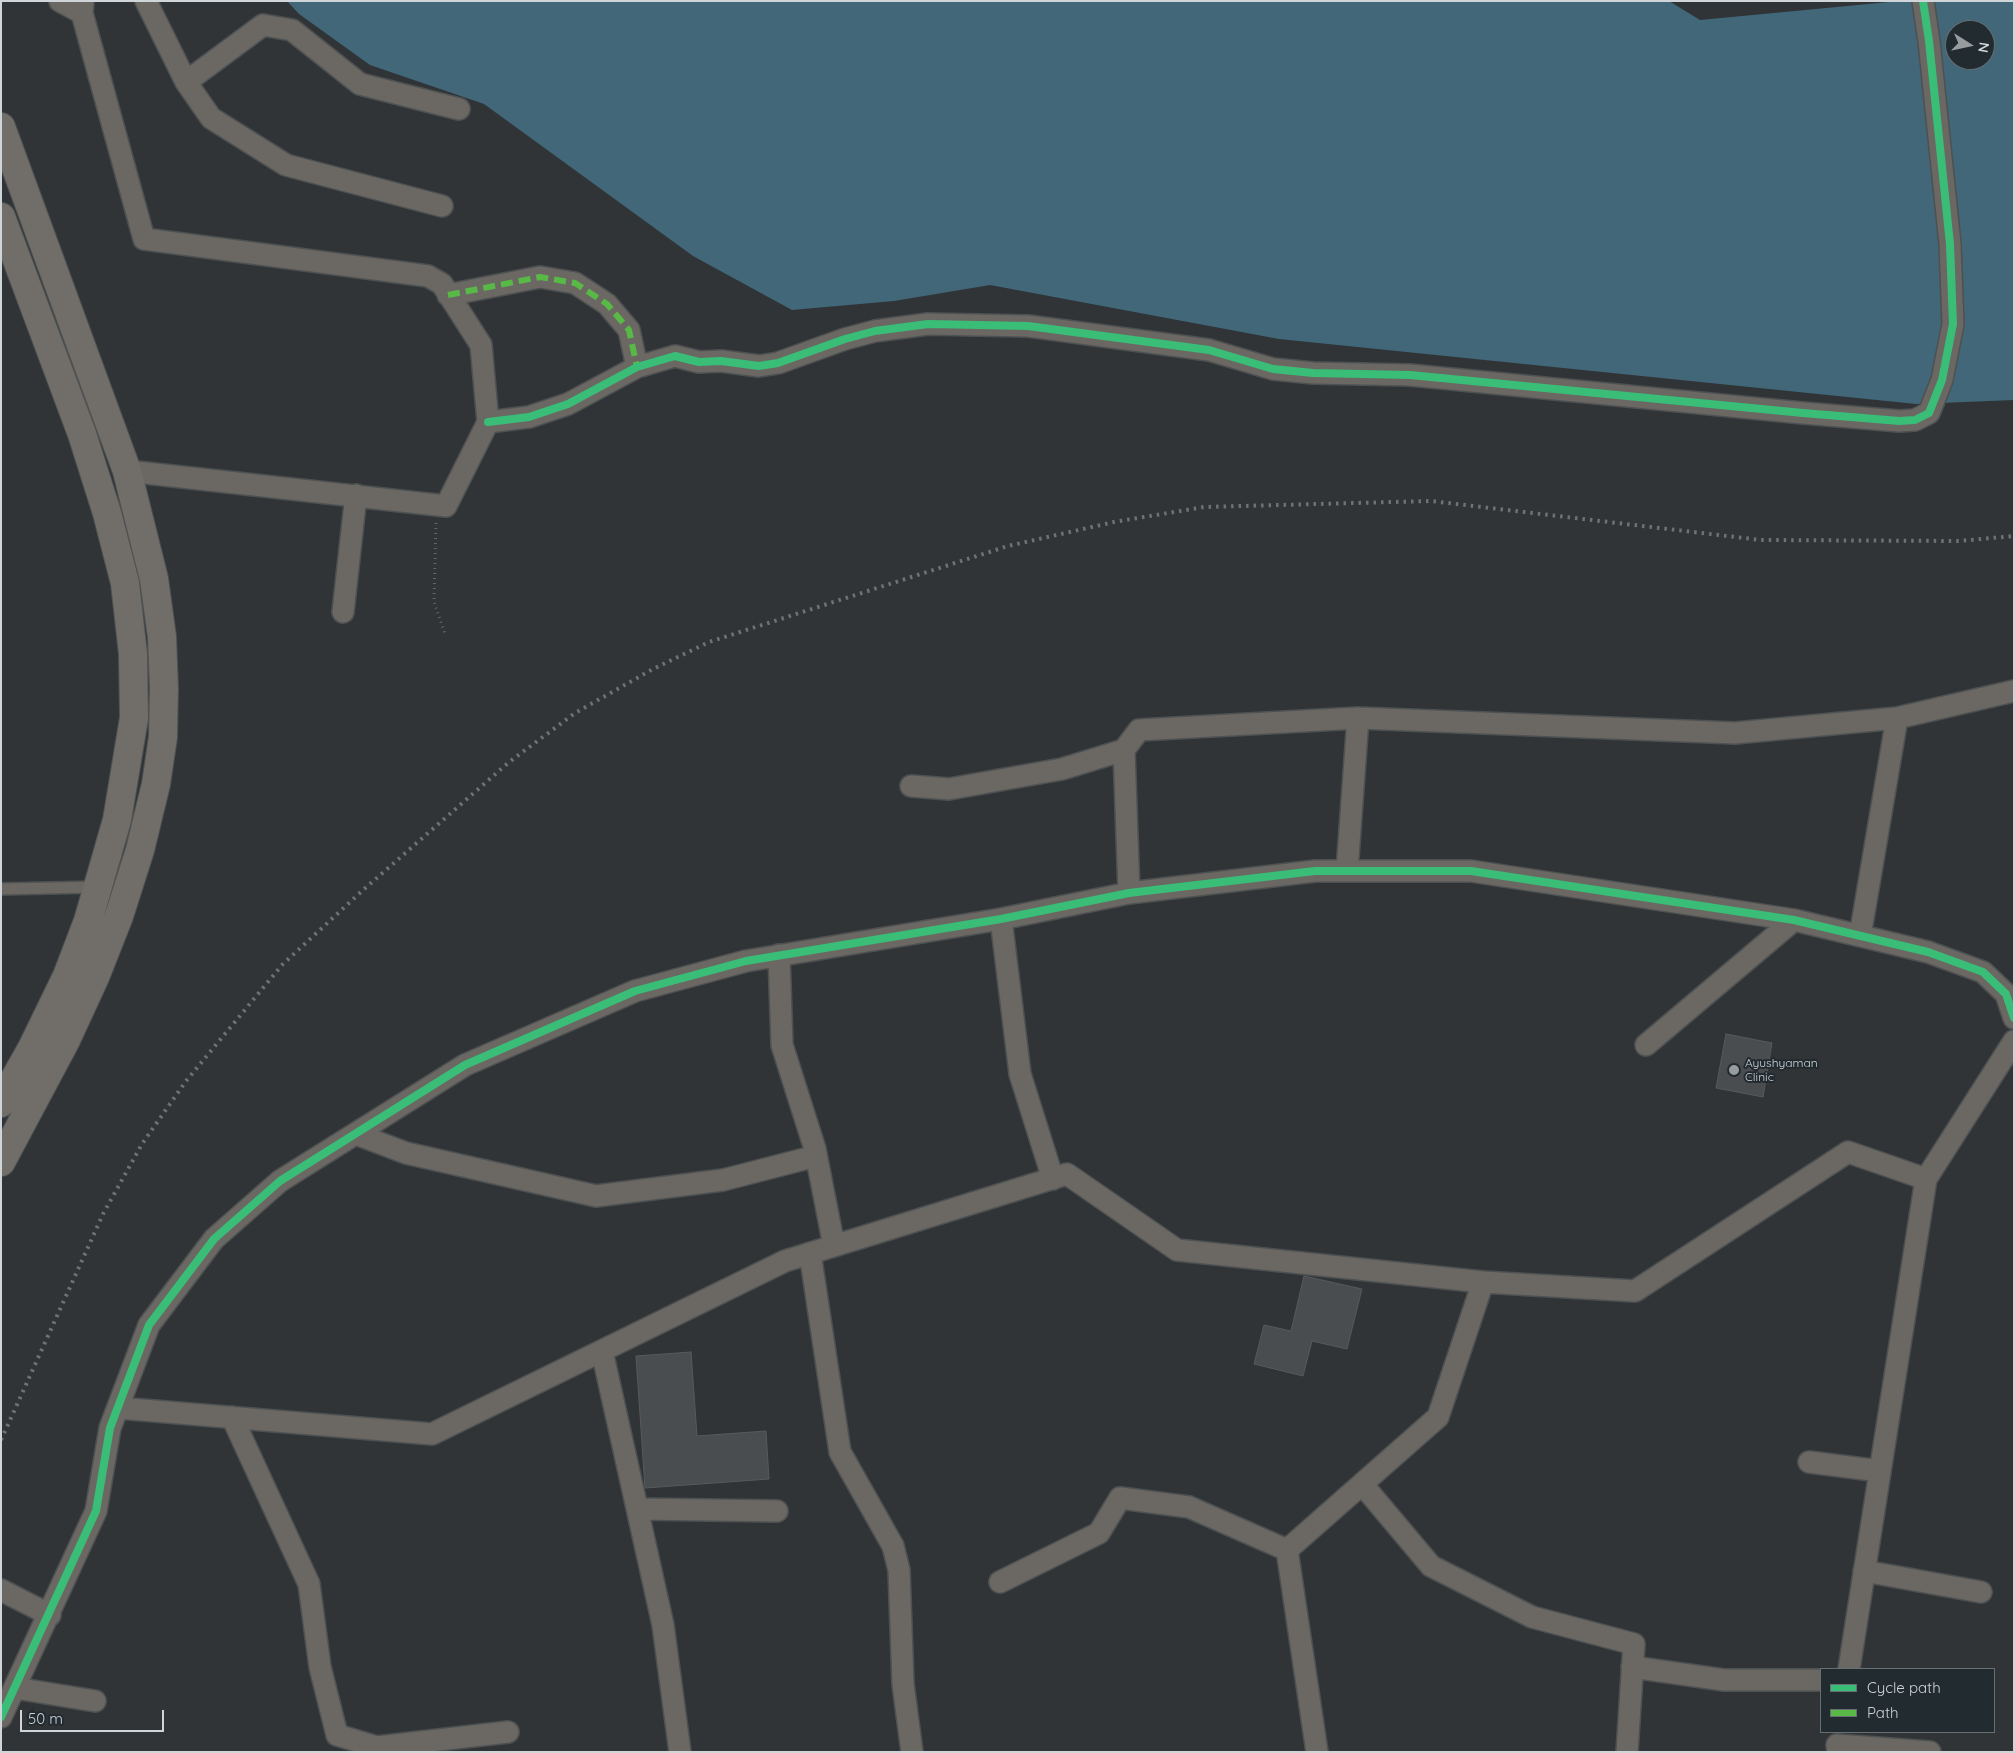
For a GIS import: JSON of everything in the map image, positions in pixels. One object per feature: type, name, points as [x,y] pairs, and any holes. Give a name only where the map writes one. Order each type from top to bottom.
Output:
[{"type":"highway","points":[[1,127],[128,471],[154,579],[162,636],[164,689],[163,737],[156,784],[140,850],[120,916],[95,978],[66,1040],[1,1162]]},
{"type":"highway","points":[[1,217],[82,434],[107,513],[125,583],[133,654],[134,718],[117,820],[88,921],[67,976],[32,1048],[1,1104]]},
{"type":"street","points":[[60,1],[82,7],[144,239],[428,276],[442,284],[481,345],[488,422],[446,506],[128,471]]},
{"type":"street","points":[[146,1],[186,82],[211,118],[286,165],[442,206]]},
{"type":"street","points":[[488,422],[529,417],[568,404],[637,367],[675,356],[699,362],[721,361],[759,366],[778,363],[845,339],[875,331],[928,324],[1028,326],[1209,350],[1281,370],[1352,375],[1410,375],[1803,413],[1899,421],[1915,420],[1929,413],[1942,380],[1953,324],[1949,235],[1929,41],[1923,1]]},
{"type":"street","points":[[186,82],[263,25],[292,30],[360,84],[459,109]]},
{"type":"street","points":[[448,295],[540,277],[575,283],[607,304],[629,330],[637,367]]},
{"type":"street","points":[[343,612],[356,495]]},
{"type":"street","points":[[1128,893],[1124,750],[1138,730],[1358,718],[1735,733],[1896,718],[2014,691]]},
{"type":"street","points":[[1347,871],[1358,718]]},
{"type":"street","points":[[1860,936],[1896,718]]},
{"type":"street","points":[[911,786],[949,789],[1062,769],[1124,750]]},
{"type":"street","points":[[1,1717],[50,1615],[96,1511],[110,1428],[149,1325],[214,1239],[280,1182],[465,1065],[635,991],[746,961],[1001,919],[1128,893],[1315,871],[1471,871],[1794,920],[1928,952],[1983,972],[2006,994],[2014,1018]]},
{"type":"street","points":[[1001,919],[1020,1074],[1053,1178]]},
{"type":"street","points":[[1646,1045],[1794,920]]},
{"type":"street","points":[[779,955],[782,1045],[816,1156],[834,1246]]},
{"type":"street","points":[[1849,1668],[1926,1179],[2014,1041]]},
{"type":"street","points":[[356,1134],[406,1153],[596,1196],[723,1180],[816,1156]]},
{"type":"street","points":[[118,1408],[432,1434],[785,1261],[1067,1174],[1177,1250],[1483,1282],[1635,1291],[1848,1152],[1926,1179]]},
{"type":"street","points":[[810,1253],[840,1452],[893,1546],[899,1570],[903,1684],[912,1752]]},
{"type":"street","points":[[1287,1550],[1438,1418],[1483,1282]]},
{"type":"street","points":[[602,1351],[639,1509],[663,1625],[680,1752]]},
{"type":"street","points":[[232,1418],[309,1584],[320,1667],[337,1735],[377,1747],[508,1732]]},
{"type":"street","points":[[1809,1462],[1880,1471]]},
{"type":"street","points":[[1362,1484],[1431,1566],[1532,1617],[1634,1644],[1627,1752]]},
{"type":"street","points":[[1000,1582],[1099,1533],[1120,1498],[1189,1506],[1287,1550]]},
{"type":"street","points":[[639,1509],[777,1511]]},
{"type":"street","points":[[1287,1550],[1317,1752]]},
{"type":"street","points":[[1864,1571],[1981,1592]]},
{"type":"street","points":[[1,1590],[50,1615]]},
{"type":"street","points":[[1632,1667],[1724,1680],[1820,1680]]},
{"type":"street","points":[[15,1688],[95,1701]]},
{"type":"street","points":[[1838,1743],[1930,1752]]},
{"type":"lane","points":[[1,889],[98,887]]},
{"type":"path","points":[[445,634],[434,602],[436,518],[446,506]]},
{"type":"water","points":[[287,1],[1669,1],[1700,20],[1900,1],[2014,1],[2014,400],[1916,404],[1279,339],[990,285],[894,301],[792,310],[693,256],[484,104],[370,65],[299,14]]},
{"type":"building","points":[[1726,1034],[1772,1043],[1763,1097],[1716,1088]]},
{"type":"building","points":[[1304,1276],[1362,1289],[1347,1349],[1312,1341],[1303,1376],[1254,1364],[1264,1325],[1291,1331]]},
{"type":"building","points":[[691,1352],[697,1436],[766,1431],[769,1479],[645,1488],[636,1356]]},
{"type":"railway","points":[[1,1440],[103,1214],[142,1144],[186,1081],[282,965],[362,891],[508,763],[575,713],[653,669],[709,642],[1008,546],[1114,522],[1204,507],[1431,501],[1761,540],[1959,541],[2014,536]]},
{"type":"marked path","points":[[448,295],[540,277],[575,283],[607,304],[629,330],[637,367]]},
{"type":"cycle path","points":[[488,422],[529,417],[568,404],[637,367],[675,356],[699,362],[721,361],[759,366],[778,363],[845,339],[875,331],[928,324],[1028,326],[1209,350],[1273,369],[1313,373],[1410,375],[1803,413],[1899,421],[1915,420],[1929,413],[1942,380],[1953,324],[1950,244],[1929,41],[1923,1]]},
{"type":"cycle path","points":[[1,1717],[96,1511],[110,1428],[149,1325],[214,1239],[280,1181],[465,1065],[635,991],[746,961],[1001,919],[1129,893],[1315,871],[1471,871],[1794,920],[1928,952],[1983,972],[2006,994],[2014,1018]]},
{"type":"place","name":"Ayushyaman Clinic","points":[[1734,1070]]}]
